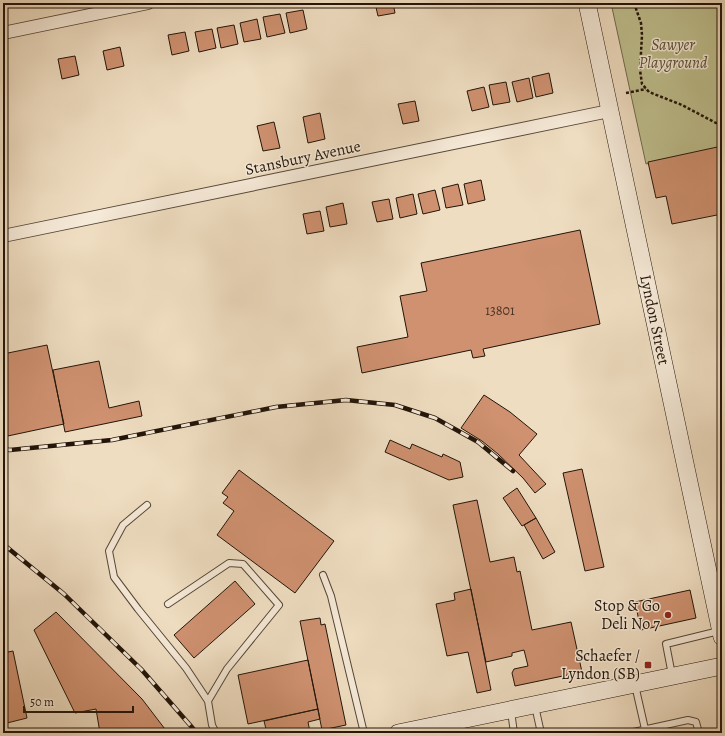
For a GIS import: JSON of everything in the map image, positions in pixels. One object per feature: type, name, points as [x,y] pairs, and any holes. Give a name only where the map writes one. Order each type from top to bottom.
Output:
[{"type":"street","points":[[3,33],[148,3]]},
{"type":"street","name":"Lyndon Street","points":[[586,3],[721,634]]},
{"type":"street","name":"Stansbury Avenue","points":[[3,236],[610,111]]},
{"type":"street","points":[[398,733],[722,666]]},
{"type":"lane","points":[[147,505],[123,525],[109,551],[114,576],[138,609],[186,668],[208,701],[212,725],[216,733]]},
{"type":"lane","points":[[168,604],[229,563],[243,564],[279,605],[227,669],[208,701]]},
{"type":"lane","points":[[323,575],[331,596],[364,733]]},
{"type":"lane","points":[[672,676],[666,644],[721,634]]},
{"type":"lane","points":[[634,684],[645,729]]},
{"type":"lane","points":[[534,705],[541,733]]},
{"type":"lane","points":[[511,710],[514,733]]},
{"type":"lane","points":[[629,733],[645,729],[659,730],[688,720],[696,722],[699,733]]},
{"type":"path","points":[[634,3],[641,23],[642,36],[640,70],[642,84],[649,92],[682,105],[716,123],[722,123]]},
{"type":"path","points":[[626,93],[647,89]]},
{"type":"green space","name":"Sawyer Playground","points":[[611,3],[722,3],[722,148],[646,164]]},
{"type":"building","points":[[375,3],[393,3],[395,13],[378,16]]},
{"type":"building","points":[[303,10],[307,29],[290,33],[286,13]]},
{"type":"building","points":[[280,14],[285,33],[267,37],[263,17]]},
{"type":"building","points":[[257,19],[261,39],[244,42],[240,23]]},
{"type":"building","points":[[234,25],[238,44],[221,48],[217,28]]},
{"type":"building","points":[[212,29],[216,48],[199,52],[195,32]]},
{"type":"building","points":[[185,32],[189,51],[172,55],[168,35]]},
{"type":"building","points":[[120,47],[124,66],[107,70],[103,51]]},
{"type":"building","points":[[75,56],[79,75],[62,79],[58,59]]},
{"type":"building","points":[[549,73],[553,93],[536,97],[532,77]]},
{"type":"building","points":[[529,78],[533,98],[517,102],[512,82]]},
{"type":"building","points":[[506,82],[510,102],[493,105],[489,85]]},
{"type":"building","points":[[484,87],[489,107],[472,111],[467,91]]},
{"type":"building","points":[[415,101],[419,121],[403,124],[398,104]]},
{"type":"building","points":[[320,113],[325,139],[308,143],[303,117]]},
{"type":"building","points":[[274,122],[280,148],[263,151],[257,126]]},
{"type":"building","points":[[722,146],[722,214],[672,224],[666,196],[656,198],[648,162]]},
{"type":"building","points":[[481,180],[485,200],[468,204],[464,184]]},
{"type":"building","points":[[458,184],[463,205],[446,208],[442,188]]},
{"type":"building","points":[[435,190],[440,210],[423,214],[418,194]]},
{"type":"building","points":[[413,194],[417,214],[400,218],[396,198]]},
{"type":"building","points":[[389,199],[393,219],[377,222],[372,202]]},
{"type":"building","points":[[343,203],[347,224],[330,227],[326,207]]},
{"type":"building","points":[[320,211],[324,231],[307,234],[303,214]]},
{"type":"building","points":[[580,230],[600,324],[483,349],[485,356],[473,358],[471,350],[362,373],[357,347],[408,337],[400,296],[427,291],[421,263]]},
{"type":"building","points":[[47,345],[64,424],[3,437],[3,354]]},
{"type":"building","points":[[99,361],[109,408],[139,401],[142,416],[65,432],[53,370]]},
{"type":"building","points":[[484,395],[510,412],[537,434],[519,455],[546,484],[535,493],[523,478],[498,454],[482,441],[461,428]]},
{"type":"building","points":[[390,440],[410,449],[412,444],[442,457],[443,454],[460,462],[463,477],[449,480],[385,452]]},
{"type":"building","points":[[582,469],[604,567],[585,571],[563,473]]},
{"type":"building","points":[[239,470],[334,541],[295,593],[217,535],[234,511],[223,503],[228,497],[222,493]]},
{"type":"building","points":[[517,488],[536,518],[522,526],[503,498]]},
{"type":"building","points":[[477,500],[490,562],[514,557],[517,572],[520,571],[532,630],[571,622],[582,672],[515,686],[512,673],[514,669],[528,666],[524,650],[512,653],[512,656],[486,662],[453,505]]},
{"type":"building","points":[[536,518],[555,552],[543,559],[524,525]]},
{"type":"building","points":[[235,581],[255,604],[194,658],[174,635]]},
{"type":"building","points":[[471,589],[491,690],[477,693],[468,652],[447,656],[436,604],[455,600],[454,593]]},
{"type":"building","points":[[690,590],[696,618],[641,630],[635,602]]},
{"type":"building","points":[[56,612],[142,699],[168,733],[100,733],[96,709],[75,713],[34,630]]},
{"type":"building","points":[[320,618],[321,625],[325,624],[346,725],[322,730],[300,621]]},
{"type":"building","points":[[13,651],[27,718],[3,724],[3,653]]},
{"type":"building","points":[[308,660],[318,709],[248,724],[238,675]]},
{"type":"building","points":[[318,709],[320,719],[308,722],[310,732],[267,733],[264,721]]},
{"type":"railway","points":[[3,449],[10,450],[112,440],[276,407],[346,400],[395,405],[435,418],[478,442],[513,471]]},
{"type":"railway","points":[[3,544],[64,594],[141,669],[197,733]]},
{"type":"place","name":"Stop & Go Deli No 7","points":[[668,615]]},
{"type":"place","name":"Schaefer / Lyndon (SB)","points":[[648,665]]}]
